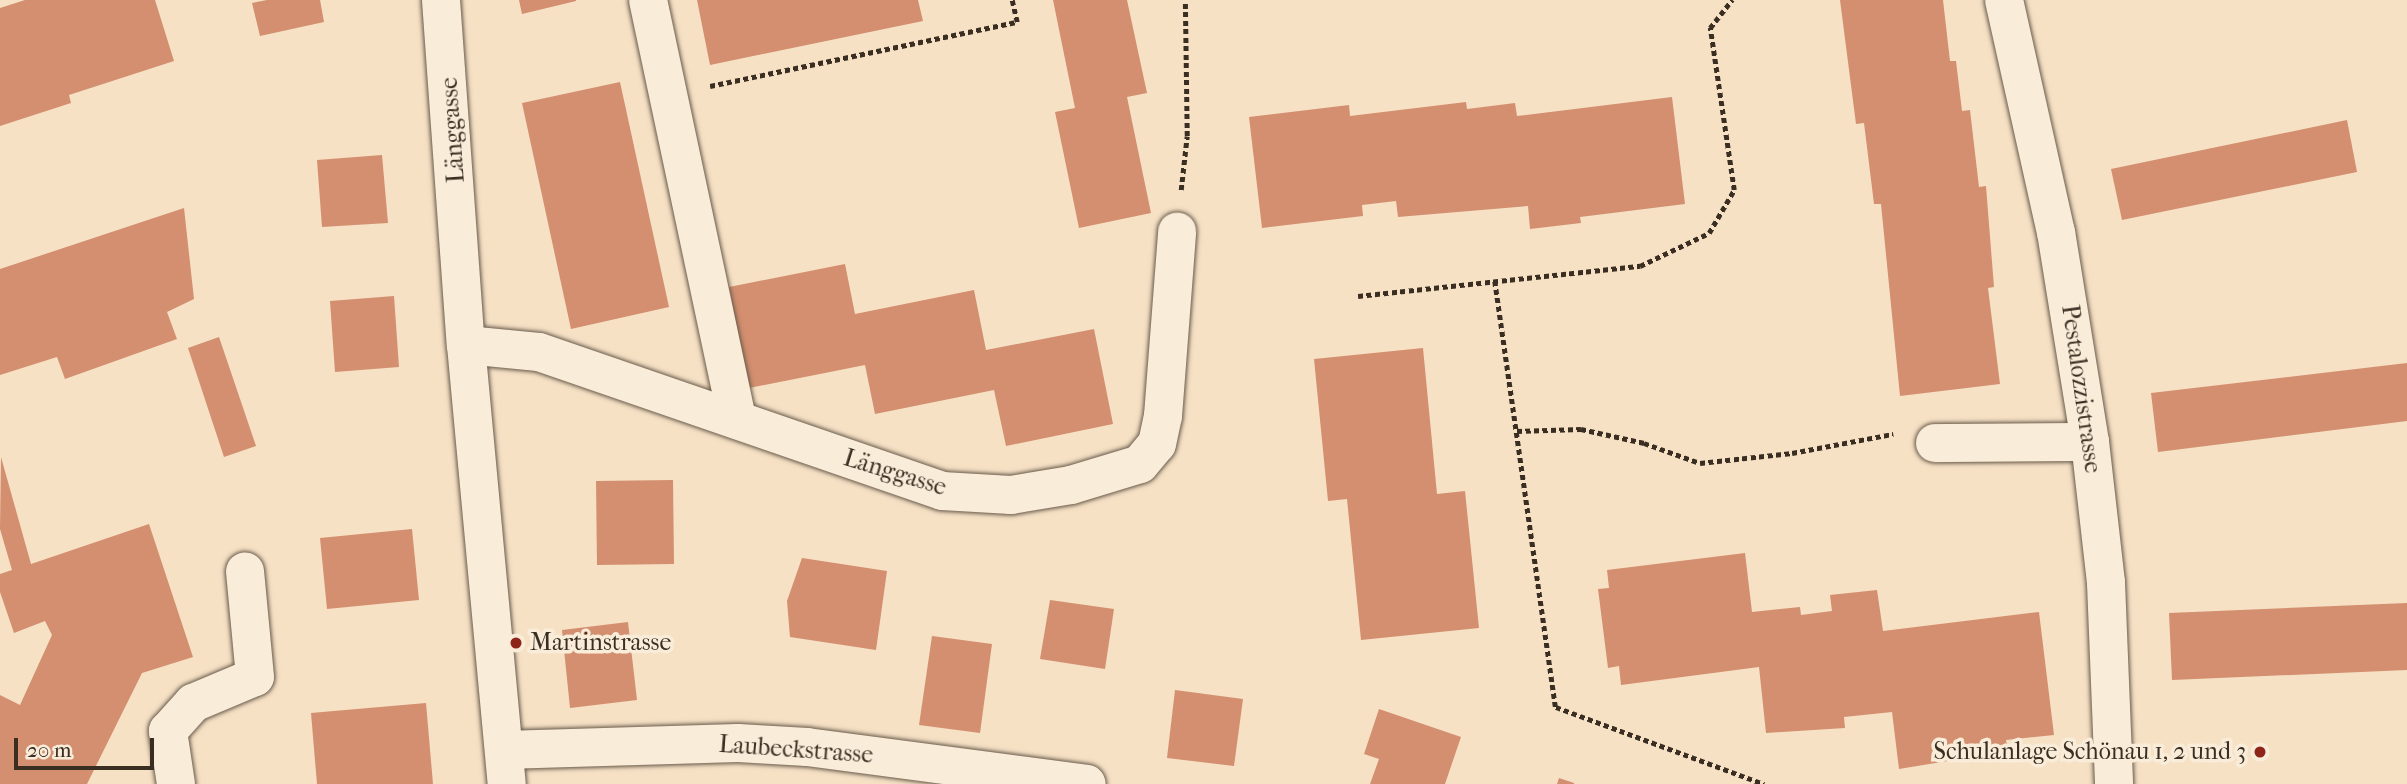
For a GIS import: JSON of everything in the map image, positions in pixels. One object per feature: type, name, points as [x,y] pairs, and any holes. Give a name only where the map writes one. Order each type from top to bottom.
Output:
[{"type":"street","name":"Länggasse","points":[[441,0],[467,345],[506,767]]},
{"type":"street","points":[[648,0],[737,421]]},
{"type":"street","name":"Pestalozzistrasse","points":[[2004,0],[2056,232],[2090,442],[2106,583],[2114,784]]},
{"type":"street","name":"Länggasse","points":[[467,345],[540,352],[942,491],[1011,495],[1071,485],[1140,464],[1157,444],[1163,416],[1177,232]]},
{"type":"street","points":[[1935,443],[2090,442]]},
{"type":"street","points":[[176,784],[168,732],[193,703],[255,677],[245,570]]},
{"type":"street","name":"Laubeckstrasse","points":[[506,767],[752,744],[1087,784]]},
{"type":"path","points":[[667,95],[1017,22],[1012,0]]},
{"type":"path","points":[[1177,232],[1187,136],[1185,0]]},
{"type":"path","points":[[1358,296],[1640,266],[1709,233],[1734,190],[1710,28],[1732,0]]},
{"type":"path","points":[[1495,281],[1556,707],[1765,784]]},
{"type":"path","points":[[1517,431],[1581,429],[1644,443],[1700,463],[1792,453],[1890,434],[1935,443]]},
{"type":"building","points":[[25,0],[155,0],[174,61],[69,95],[71,103],[0,126],[0,8]]},
{"type":"building","points":[[267,0],[320,0],[324,22],[260,36],[252,3]]},
{"type":"building","points":[[519,0],[576,0],[576,1],[522,14]]},
{"type":"building","points":[[697,0],[918,0],[923,21],[710,65]]},
{"type":"building","points":[[1053,0],[1127,0],[1147,93],[1127,97],[1151,213],[1079,228],[1055,112],[1075,108]]},
{"type":"building","points":[[1840,0],[1943,0],[1950,61],[1956,61],[1962,111],[1970,110],[1979,187],[1986,186],[1994,287],[1988,288],[2000,384],[1900,396],[1881,204],[1874,204],[1864,123],[1856,124]]},
{"type":"building","points":[[620,82],[669,307],[571,329],[522,103]]},
{"type":"building","points":[[1672,97],[1685,204],[1580,217],[1581,223],[1530,229],[1528,206],[1398,217],[1396,201],[1362,205],[1363,216],[1262,228],[1249,117],[1349,105],[1350,116],[1466,102],[1467,109],[1515,103],[1517,116]]},
{"type":"building","points":[[2347,120],[2357,172],[2122,220],[2111,169]]},
{"type":"building","points":[[382,155],[388,223],[322,227],[317,160]]},
{"type":"building","points":[[184,208],[194,299],[167,312],[177,339],[65,379],[57,357],[0,375],[0,269]]},
{"type":"building","points":[[845,264],[855,314],[974,290],[986,350],[1094,329],[1113,424],[1006,446],[994,390],[875,414],[865,365],[749,388],[729,287]]},
{"type":"building","points":[[394,296],[399,367],[335,372],[330,301]]},
{"type":"building","points":[[219,337],[256,446],[224,457],[188,348]]},
{"type":"building","points":[[1423,348],[1437,494],[1465,491],[1479,628],[1361,640],[1347,499],[1328,501],[1314,359]]},
{"type":"building","points":[[2407,363],[2407,421],[2158,452],[2151,393]]},
{"type":"building","points":[[1,457],[31,564],[149,524],[193,657],[142,673],[87,784],[0,784],[0,695],[20,705],[52,635],[45,621],[14,633],[0,592],[0,574],[12,570],[0,529]]},
{"type":"building","points":[[673,480],[674,564],[597,565],[596,481]]},
{"type":"building","points":[[412,529],[419,600],[327,609],[320,538]]},
{"type":"building","points":[[1745,553],[1752,612],[1800,607],[1801,615],[1832,611],[1830,595],[1877,590],[1883,631],[2039,612],[2054,735],[2006,740],[2008,751],[1899,769],[1892,712],[1844,717],[1845,728],[1766,733],[1759,667],[1621,685],[1619,666],[1608,668],[1598,589],[1609,588],[1607,570]]},
{"type":"building","points":[[802,558],[887,571],[876,650],[790,637],[787,601]]},
{"type":"building","points":[[1050,600],[1114,609],[1105,669],[1040,659]]},
{"type":"building","points":[[2407,603],[2407,670],[2172,680],[2169,613]]},
{"type":"building","points":[[628,622],[637,700],[570,708],[562,630]]},
{"type":"building","points":[[932,636],[992,644],[980,733],[919,725]]},
{"type":"building","points":[[1175,690],[1243,699],[1234,766],[1167,758]]},
{"type":"building","points":[[426,703],[433,784],[317,784],[311,713]]},
{"type":"building","points":[[1379,709],[1461,737],[1445,784],[1370,784],[1379,759],[1364,754]]},
{"type":"building","points":[[1559,778],[1574,783],[1574,784],[1557,784]]},
{"type":"place","name":"Martinstrasse","points":[[516,643]]},
{"type":"place","name":"Schulanlage Schönau 1, 2 und 3","points":[[2260,752]]}]
